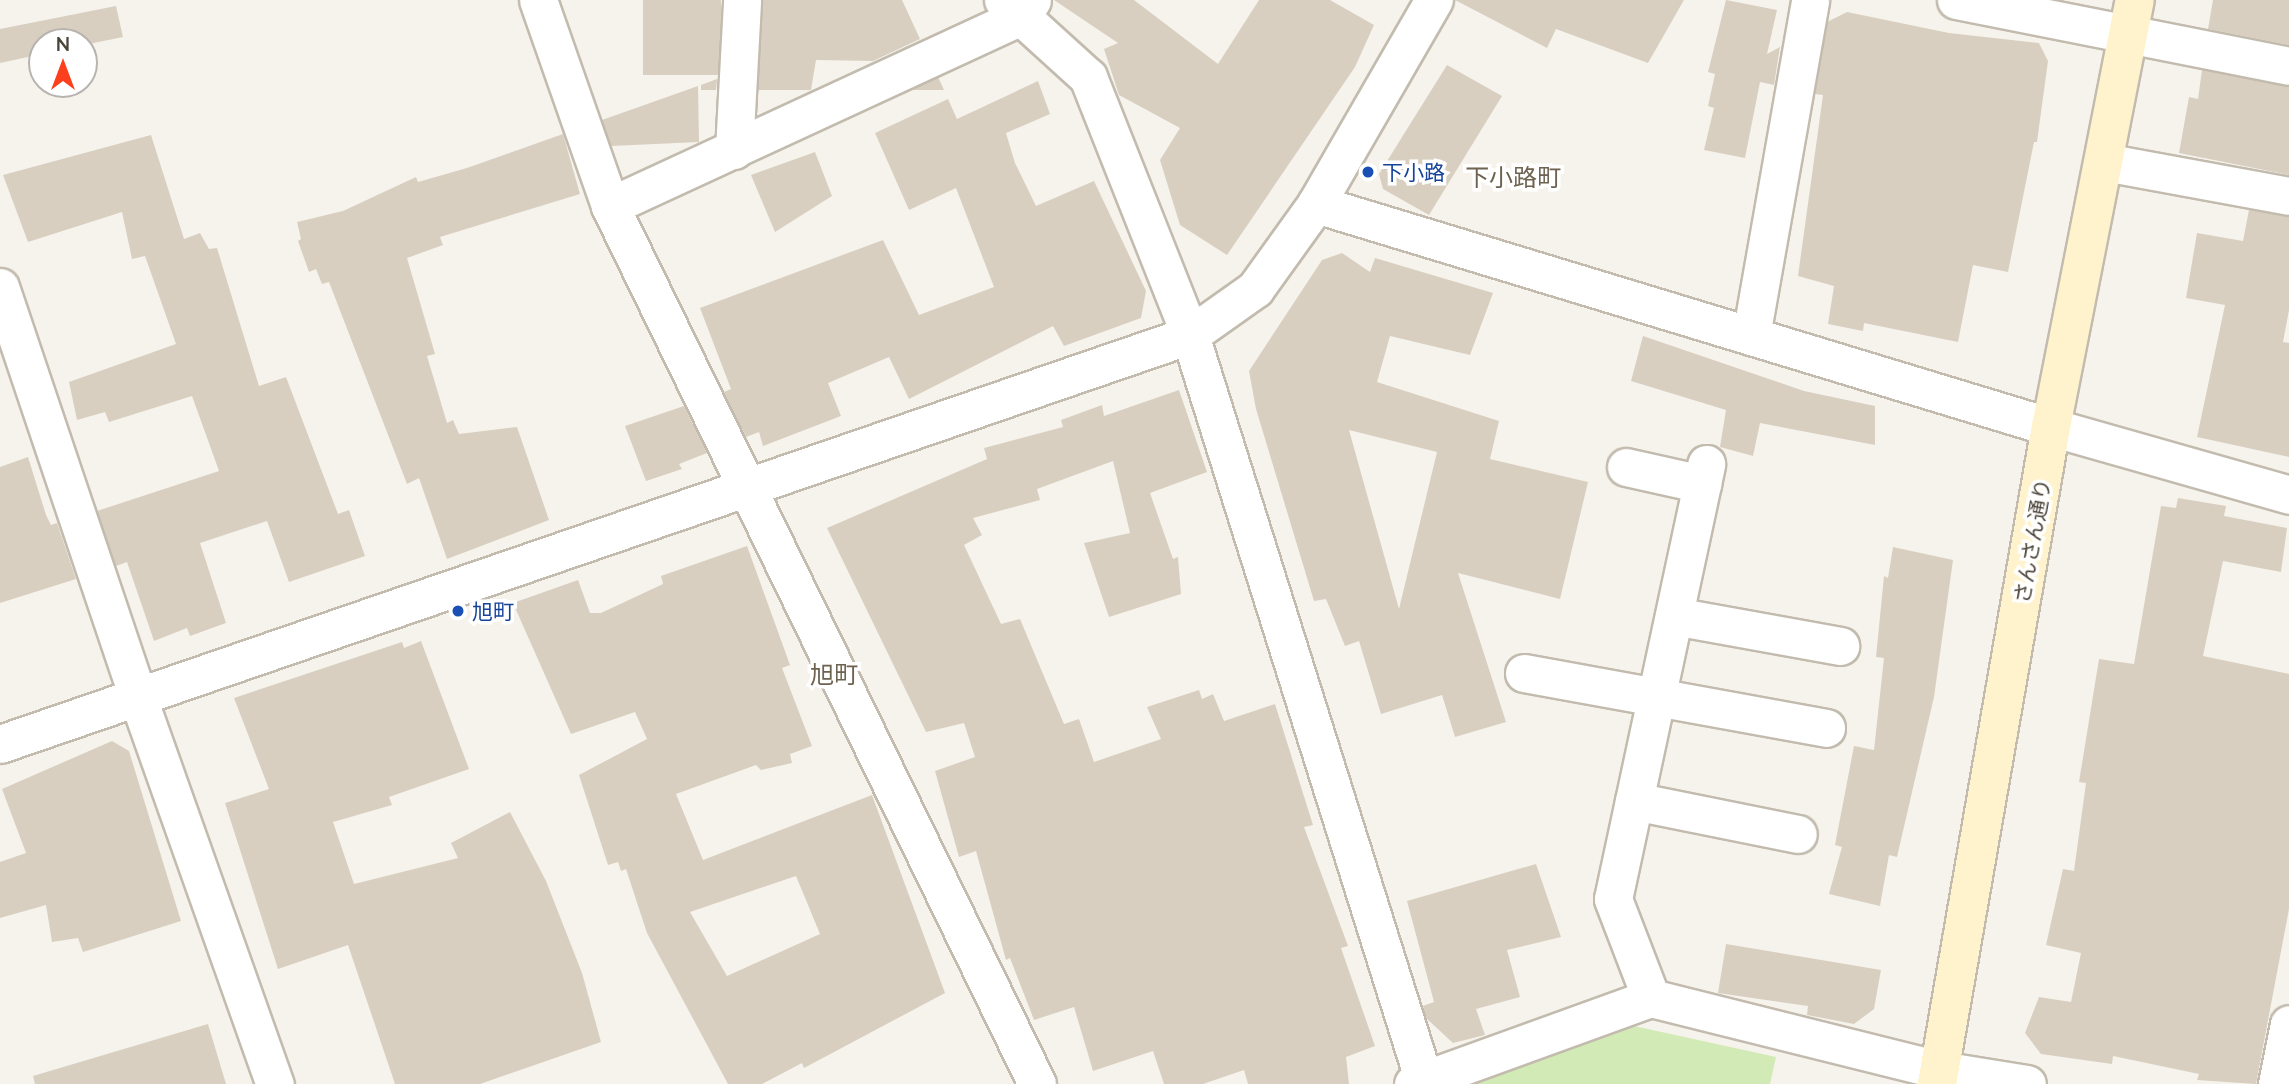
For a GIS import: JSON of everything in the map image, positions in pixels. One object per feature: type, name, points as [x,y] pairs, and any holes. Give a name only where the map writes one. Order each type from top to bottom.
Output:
[{"type":"main road","name":"さんさん通り","points":[[1938,1077],[2051,427],[2131,18]]},
{"type":"street","points":[[538,0],[610,206],[1037,1084]]},
{"type":"street","points":[[734,150],[742,0]]},
{"type":"street","points":[[0,744],[1191,335],[1255,289],[1316,204],[1434,0]]},
{"type":"street","points":[[1751,337],[1810,0]]},
{"type":"street","points":[[1956,0],[2131,18],[2289,66]]},
{"type":"street","points":[[610,206],[734,150],[1019,5],[1088,77],[1191,335],[1420,1083],[1651,998],[1938,1077],[2026,1084]]},
{"type":"street","points":[[2104,162],[2289,196]]},
{"type":"street","points":[[1316,204],[2051,427],[2289,495]]},
{"type":"street","points":[[0,287],[138,698],[275,1084]]},
{"type":"street","points":[[1626,467],[1704,474],[1613,899],[1651,998]]},
{"type":"street","points":[[1674,616],[1840,646]]},
{"type":"street","points":[[1524,673],[1826,728]]},
{"type":"street","points":[[1634,801],[1798,834]]},
{"type":"street","points":[[2277,1084],[2289,1024]]},
{"type":"green space","points":[[1625,1024],[1776,1057],[1770,1084],[1434,1084]]},
{"type":"building","points":[[643,0],[721,0],[721,75],[643,75]]},
{"type":"building","points":[[763,0],[902,0],[920,39],[873,61],[816,60],[811,90],[758,90]]},
{"type":"building","points":[[1054,0],[1134,0],[1218,64],[1259,0],[1330,0],[1374,25],[1355,67],[1227,255],[1180,225],[1160,160],[1180,128],[1119,95],[1104,49],[1118,43]]},
{"type":"building","points":[[1455,0],[1684,0],[1648,63],[1556,29],[1547,48]]},
{"type":"building","points":[[1726,0],[1777,10],[1767,54],[1780,47],[1774,85],[1760,82],[1745,158],[1704,150],[1714,108],[1708,106],[1715,74],[1708,72]]},
{"type":"building","points":[[2213,0],[2289,0],[2289,45],[2208,29]]},
{"type":"building","points":[[116,6],[123,37],[98,42],[98,28],[28,28],[28,57],[0,63],[0,29]]},
{"type":"building","points":[[1847,12],[1949,33],[2039,43],[2048,61],[2037,142],[2034,142],[2008,272],[1973,265],[1958,342],[1864,323],[1863,331],[1828,324],[1834,286],[1798,276],[1823,95],[1815,94],[1827,22]]},
{"type":"building","points":[[1447,65],[1502,96],[1429,215],[1383,189],[1379,174]]},
{"type":"building","points":[[2202,70],[2289,86],[2289,175],[2179,153],[2189,97],[2198,99]]},
{"type":"building","points":[[938,77],[944,90],[911,90]]},
{"type":"building","points":[[717,79],[716,90],[701,90],[701,85]]},
{"type":"building","points":[[1038,81],[1050,114],[1006,133],[1015,163],[1036,206],[1094,181],[1146,291],[1141,318],[1064,346],[1053,326],[909,399],[889,357],[828,383],[841,416],[763,446],[759,432],[746,437],[724,392],[731,389],[700,308],[883,240],[919,315],[994,287],[956,188],[909,210],[875,133],[948,99],[957,119]]},
{"type":"building","points":[[698,86],[699,142],[611,146],[602,120]]},
{"type":"building","points":[[563,134],[580,194],[440,237],[443,245],[407,258],[435,354],[427,356],[447,423],[453,420],[459,434],[517,427],[549,520],[447,559],[419,478],[407,484],[329,282],[322,284],[316,269],[309,272],[298,241],[301,239],[297,222],[343,211],[416,177],[418,182],[467,168]]},
{"type":"building","points":[[151,135],[184,239],[200,233],[209,249],[217,248],[259,386],[286,377],[338,514],[349,510],[365,556],[289,582],[267,521],[200,543],[226,623],[190,636],[187,628],[154,641],[127,562],[116,566],[97,511],[219,471],[192,396],[109,422],[105,412],[77,420],[69,382],[176,344],[145,256],[132,259],[122,212],[28,242],[3,175]]},
{"type":"building","points":[[815,152],[832,196],[775,232],[751,175]]},
{"type":"building","points":[[2249,210],[2289,216],[2289,310],[2283,342],[2289,343],[2289,457],[2197,437],[2225,305],[2186,298],[2197,233],[2243,241]]},
{"type":"building","points":[[1342,253],[1370,272],[1375,258],[1493,293],[1470,355],[1390,336],[1377,382],[1499,421],[1490,459],[1588,482],[1560,599],[1458,573],[1506,722],[1455,737],[1442,695],[1381,714],[1359,641],[1345,646],[1326,599],[1314,601],[1256,409],[1249,371],[1322,260]],"holes":[[[1349,430],[1437,452],[1399,609]]]},
{"type":"building","points":[[1643,336],[1804,391],[1875,406],[1875,445],[1760,423],[1753,456],[1720,447],[1726,410],[1631,381]]},
{"type":"building","points":[[1179,390],[1207,472],[1150,493],[1173,559],[1178,557],[1181,594],[1109,617],[1084,543],[1130,533],[1113,461],[1037,489],[1040,500],[973,518],[982,535],[964,545],[1001,624],[1020,619],[1064,724],[1079,719],[1094,762],[1161,739],[1147,707],[1199,690],[1202,699],[1213,694],[1224,721],[1275,704],[1313,825],[1304,827],[1348,946],[1341,948],[1375,1046],[1346,1057],[1349,1084],[1248,1084],[1244,1070],[1203,1084],[1164,1084],[1153,1051],[1093,1071],[1074,1007],[1034,1020],[1010,958],[1006,960],[976,851],[959,857],[935,771],[975,757],[964,723],[926,732],[827,528],[987,459],[984,448],[1063,427],[1061,420],[1102,405],[1104,416]]},
{"type":"building","points":[[684,406],[707,453],[679,464],[682,469],[646,481],[625,426]]},
{"type":"building","points":[[28,457],[46,515],[51,525],[57,523],[76,579],[0,603],[0,467]]},
{"type":"building","points":[[2178,498],[2226,506],[2224,516],[2287,528],[2281,572],[2223,561],[2203,656],[2289,674],[2289,909],[2256,1084],[2197,1080],[2199,1074],[2113,1056],[2112,1064],[2041,1054],[2025,1033],[2039,997],[2071,1002],[2081,953],[2046,945],[2063,869],[2074,871],[2086,783],[2079,782],[2099,659],[2134,664],[2161,506],[2176,508]]},
{"type":"building","points":[[747,546],[790,665],[782,668],[812,746],[790,754],[792,763],[761,770],[756,765],[676,794],[703,860],[872,795],[945,993],[804,1068],[802,1063],[762,1084],[728,1084],[647,933],[626,869],[621,871],[618,862],[608,865],[579,775],[647,739],[635,712],[571,734],[513,603],[578,580],[590,613],[601,613],[663,584],[661,576]],"holes":[[[796,876],[820,934],[727,976],[690,912]]]},
{"type":"building","points":[[1893,547],[1953,560],[1934,697],[1897,857],[1889,855],[1880,906],[1829,894],[1842,847],[1835,845],[1854,746],[1874,750],[1884,658],[1876,657],[1884,576],[1888,578]]},
{"type":"building","points":[[421,641],[469,769],[389,797],[392,805],[333,822],[354,884],[458,858],[451,843],[510,812],[546,881],[582,973],[601,1042],[480,1084],[395,1084],[348,945],[278,969],[225,803],[269,789],[234,698],[402,642],[404,648]]},
{"type":"building","points":[[112,741],[129,751],[181,921],[83,952],[78,938],[52,942],[46,905],[0,918],[0,862],[26,853],[2,789]]},
{"type":"building","points":[[1536,864],[1561,937],[1507,950],[1520,997],[1476,1009],[1485,1035],[1453,1043],[1426,1018],[1423,1006],[1434,1002],[1407,901]]},
{"type":"building","points":[[1726,944],[1881,970],[1874,1009],[1854,1024],[1807,1015],[1808,1006],[1718,993]]},
{"type":"building","points":[[208,1024],[226,1084],[35,1084],[33,1076]]},
{"type":"place","name":"下小路","points":[[1368,172]]},
{"type":"place","name":"旭町","points":[[458,611]]},
{"type":"district","name":"下小路町","points":[[1513,178]]},
{"type":"district","name":"旭町","points":[[834,675]]}]
